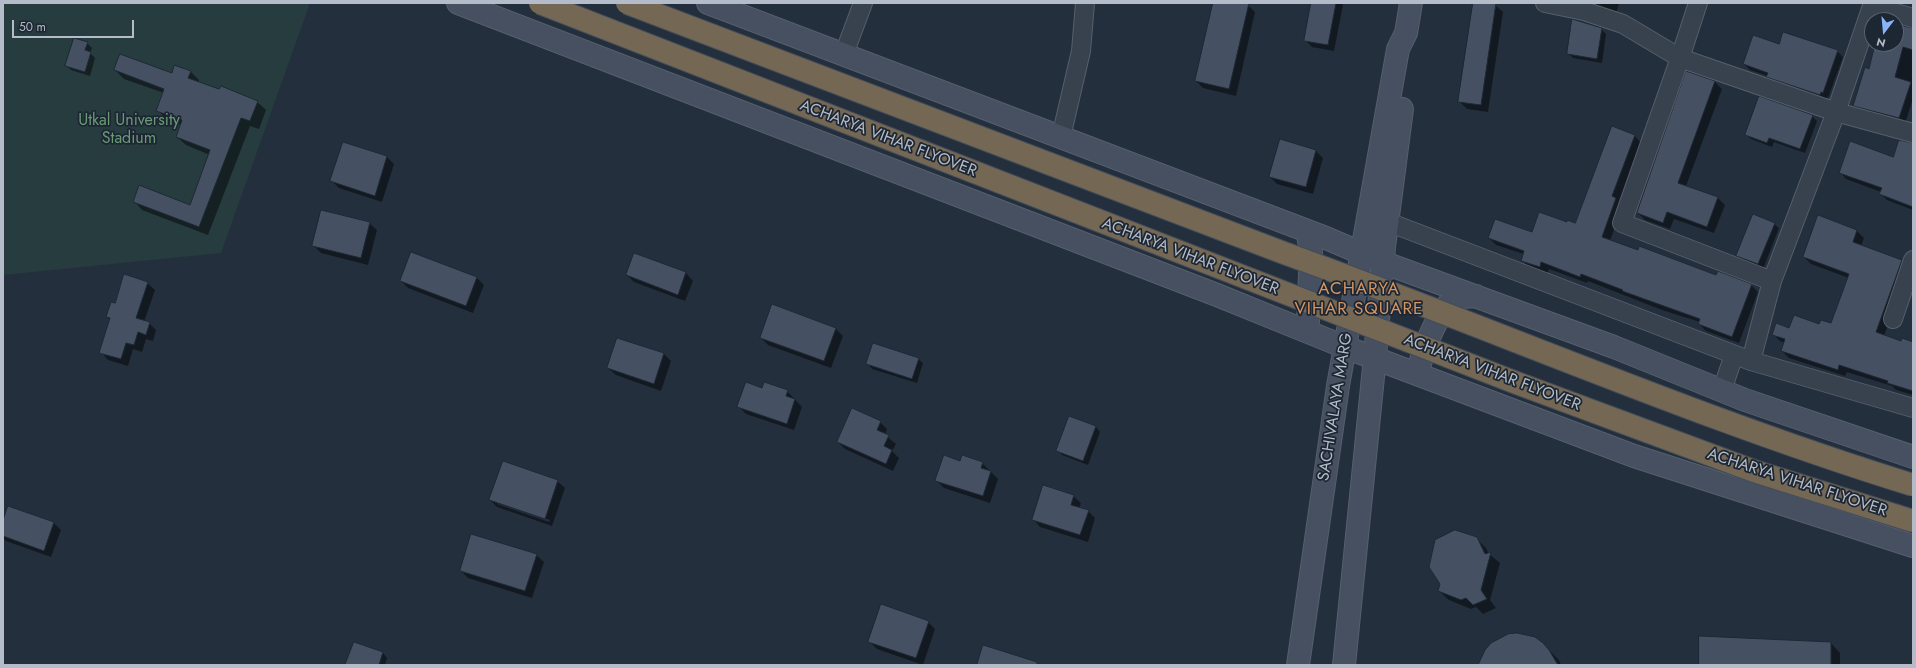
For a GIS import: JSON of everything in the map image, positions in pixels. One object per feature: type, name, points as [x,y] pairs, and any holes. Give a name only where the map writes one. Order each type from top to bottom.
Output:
[{"type":"highway","name":"ACHARYA VIHAR FLYOVER","points":[[540,3],[1514,382],[1754,471],[1913,521]]},
{"type":"highway","name":"ACHARYA VIHAR FLYOVER","points":[[627,3],[1376,286],[1518,343],[1729,423],[1913,485]]},
{"type":"street","points":[[458,3],[1308,330],[1345,347],[1418,373],[1634,456],[1913,546]]},
{"type":"street","points":[[708,3],[1307,231],[1382,262],[1614,347],[1745,400],[1913,457]]},
{"type":"street","points":[[844,54],[863,3]]},
{"type":"street","points":[[1061,137],[1081,51],[1085,3]]},
{"type":"street","name":"SACHIVALAYA MARG","points":[[1298,665],[1338,386],[1398,49],[1406,33],[1412,3]]},
{"type":"street","points":[[1545,3],[1584,11],[1623,24],[1680,58],[1836,112],[1913,133]]},
{"type":"street","points":[[1698,3],[1622,223],[1772,281]]},
{"type":"street","points":[[1751,362],[1772,281],[1836,112],[1872,6],[1913,18]]},
{"type":"street","name":"SACHIVALAYA MARG","points":[[1344,665],[1375,357],[1382,262],[1410,48],[1406,33]]},
{"type":"street","points":[[1388,222],[1751,362],[1913,408]]},
{"type":"street","points":[[1307,231],[1311,251],[1308,330]]},
{"type":"street","points":[[1893,319],[1913,260]]},
{"type":"street","points":[[1418,373],[1423,352],[1448,305],[1459,298],[1476,296]]},
{"type":"street","points":[[1722,390],[1734,355]]},
{"type":"green space","name":"Utkal University Stadium","points":[[3,3],[310,3],[221,253],[3,275]]},
{"type":"building","points":[[1213,3],[1249,3],[1229,89],[1195,81]]},
{"type":"building","points":[[1311,3],[1336,3],[1328,45],[1304,41]]},
{"type":"building","points":[[1473,3],[1496,3],[1481,105],[1458,102]]},
{"type":"building","points":[[1572,19],[1602,28],[1597,59],[1567,54]]},
{"type":"building","points":[[1904,26],[1913,28],[1913,50],[1904,47]]},
{"type":"building","points":[[1783,32],[1838,50],[1823,93],[1821,92],[1820,95],[1766,77],[1768,73],[1743,64],[1753,35],[1779,44]]},
{"type":"building","points":[[74,38],[88,42],[85,50],[91,52],[85,72],[65,66]]},
{"type":"building","points":[[1873,52],[1902,52],[1895,77],[1911,82],[1899,118],[1853,106],[1865,67],[1869,69]]},
{"type":"building","points":[[120,54],[172,73],[174,65],[191,71],[188,78],[219,89],[221,86],[258,101],[250,121],[241,118],[199,227],[133,202],[139,185],[190,205],[210,150],[176,137],[182,120],[156,111],[164,89],[114,70]]},
{"type":"building","points":[[1686,71],[1715,81],[1678,183],[1718,197],[1707,227],[1667,212],[1663,223],[1637,213]]},
{"type":"building","points":[[1759,96],[1813,115],[1800,149],[1769,138],[1767,143],[1745,135]]},
{"type":"building","points":[[1612,126],[1635,135],[1612,196],[1616,198],[1602,237],[1638,250],[1639,246],[1716,275],[1718,271],[1752,284],[1732,337],[1698,324],[1700,319],[1622,291],[1623,290],[1581,274],[1580,277],[1541,262],[1540,267],[1521,261],[1524,251],[1488,238],[1495,219],[1532,232],[1539,212],[1567,222],[1567,220],[1575,223]]},
{"type":"building","points":[[1280,139],[1316,150],[1306,187],[1269,177]]},
{"type":"building","points":[[1899,140],[1913,143],[1913,207],[1879,194],[1882,188],[1839,173],[1850,141],[1893,157]]},
{"type":"building","points":[[343,142],[387,156],[375,196],[330,181]]},
{"type":"building","points":[[321,210],[370,222],[361,258],[312,246]]},
{"type":"building","points":[[1753,214],[1775,223],[1758,264],[1736,256]]},
{"type":"building","points":[[1818,215],[1857,230],[1853,242],[1902,260],[1876,332],[1901,341],[1902,338],[1913,342],[1913,391],[1839,365],[1838,370],[1781,351],[1785,339],[1772,335],[1776,323],[1789,328],[1794,315],[1819,324],[1821,320],[1831,323],[1849,274],[1803,257]]},
{"type":"building","points":[[411,252],[477,277],[466,306],[400,281]]},
{"type":"building","points":[[634,253],[686,272],[678,295],[626,275]]},
{"type":"building","points":[[124,274],[148,282],[136,318],[150,322],[146,335],[138,332],[134,345],[126,343],[121,359],[99,353],[110,318],[106,317],[111,302],[115,303]]},
{"type":"building","points":[[772,304],[836,328],[824,361],[760,338]]},
{"type":"building","points":[[617,338],[664,353],[654,384],[607,368]]},
{"type":"building","points":[[873,343],[919,358],[912,379],[866,364]]},
{"type":"building","points":[[746,382],[762,388],[764,382],[788,390],[786,396],[795,399],[787,424],[737,407]]},
{"type":"building","points":[[852,408],[881,421],[877,430],[889,435],[884,446],[892,450],[886,464],[837,442]]},
{"type":"building","points":[[1069,416],[1096,426],[1083,461],[1056,451]]},
{"type":"building","points":[[944,455],[960,461],[962,455],[983,462],[981,468],[991,471],[983,496],[935,481]]},
{"type":"building","points":[[503,461],[558,480],[545,519],[489,500]]},
{"type":"building","points":[[1043,485],[1074,495],[1071,505],[1089,510],[1080,535],[1032,520]]},
{"type":"building","points":[[8,506],[54,522],[44,551],[3,536],[3,520]]},
{"type":"building","points":[[1455,530],[1477,537],[1485,554],[1491,552],[1481,590],[1487,599],[1473,605],[1466,598],[1461,600],[1438,591],[1440,584],[1429,567],[1435,540]]},
{"type":"building","points":[[471,534],[537,554],[525,591],[460,571]]},
{"type":"building","points":[[881,604],[929,621],[916,658],[868,642]]},
{"type":"building","points":[[1517,633],[1535,637],[1543,643],[1558,665],[1478,665],[1485,650],[1491,643],[1508,634]]},
{"type":"building","points":[[1699,636],[1831,642],[1831,665],[1699,665]]},
{"type":"building","points":[[354,642],[383,652],[379,665],[345,665]]},
{"type":"building","points":[[983,645],[1037,662],[1037,665],[977,665]]},
{"type":"district","name":"ACHARYA VIHAR SQUARE","points":[[1359,300]]}]
